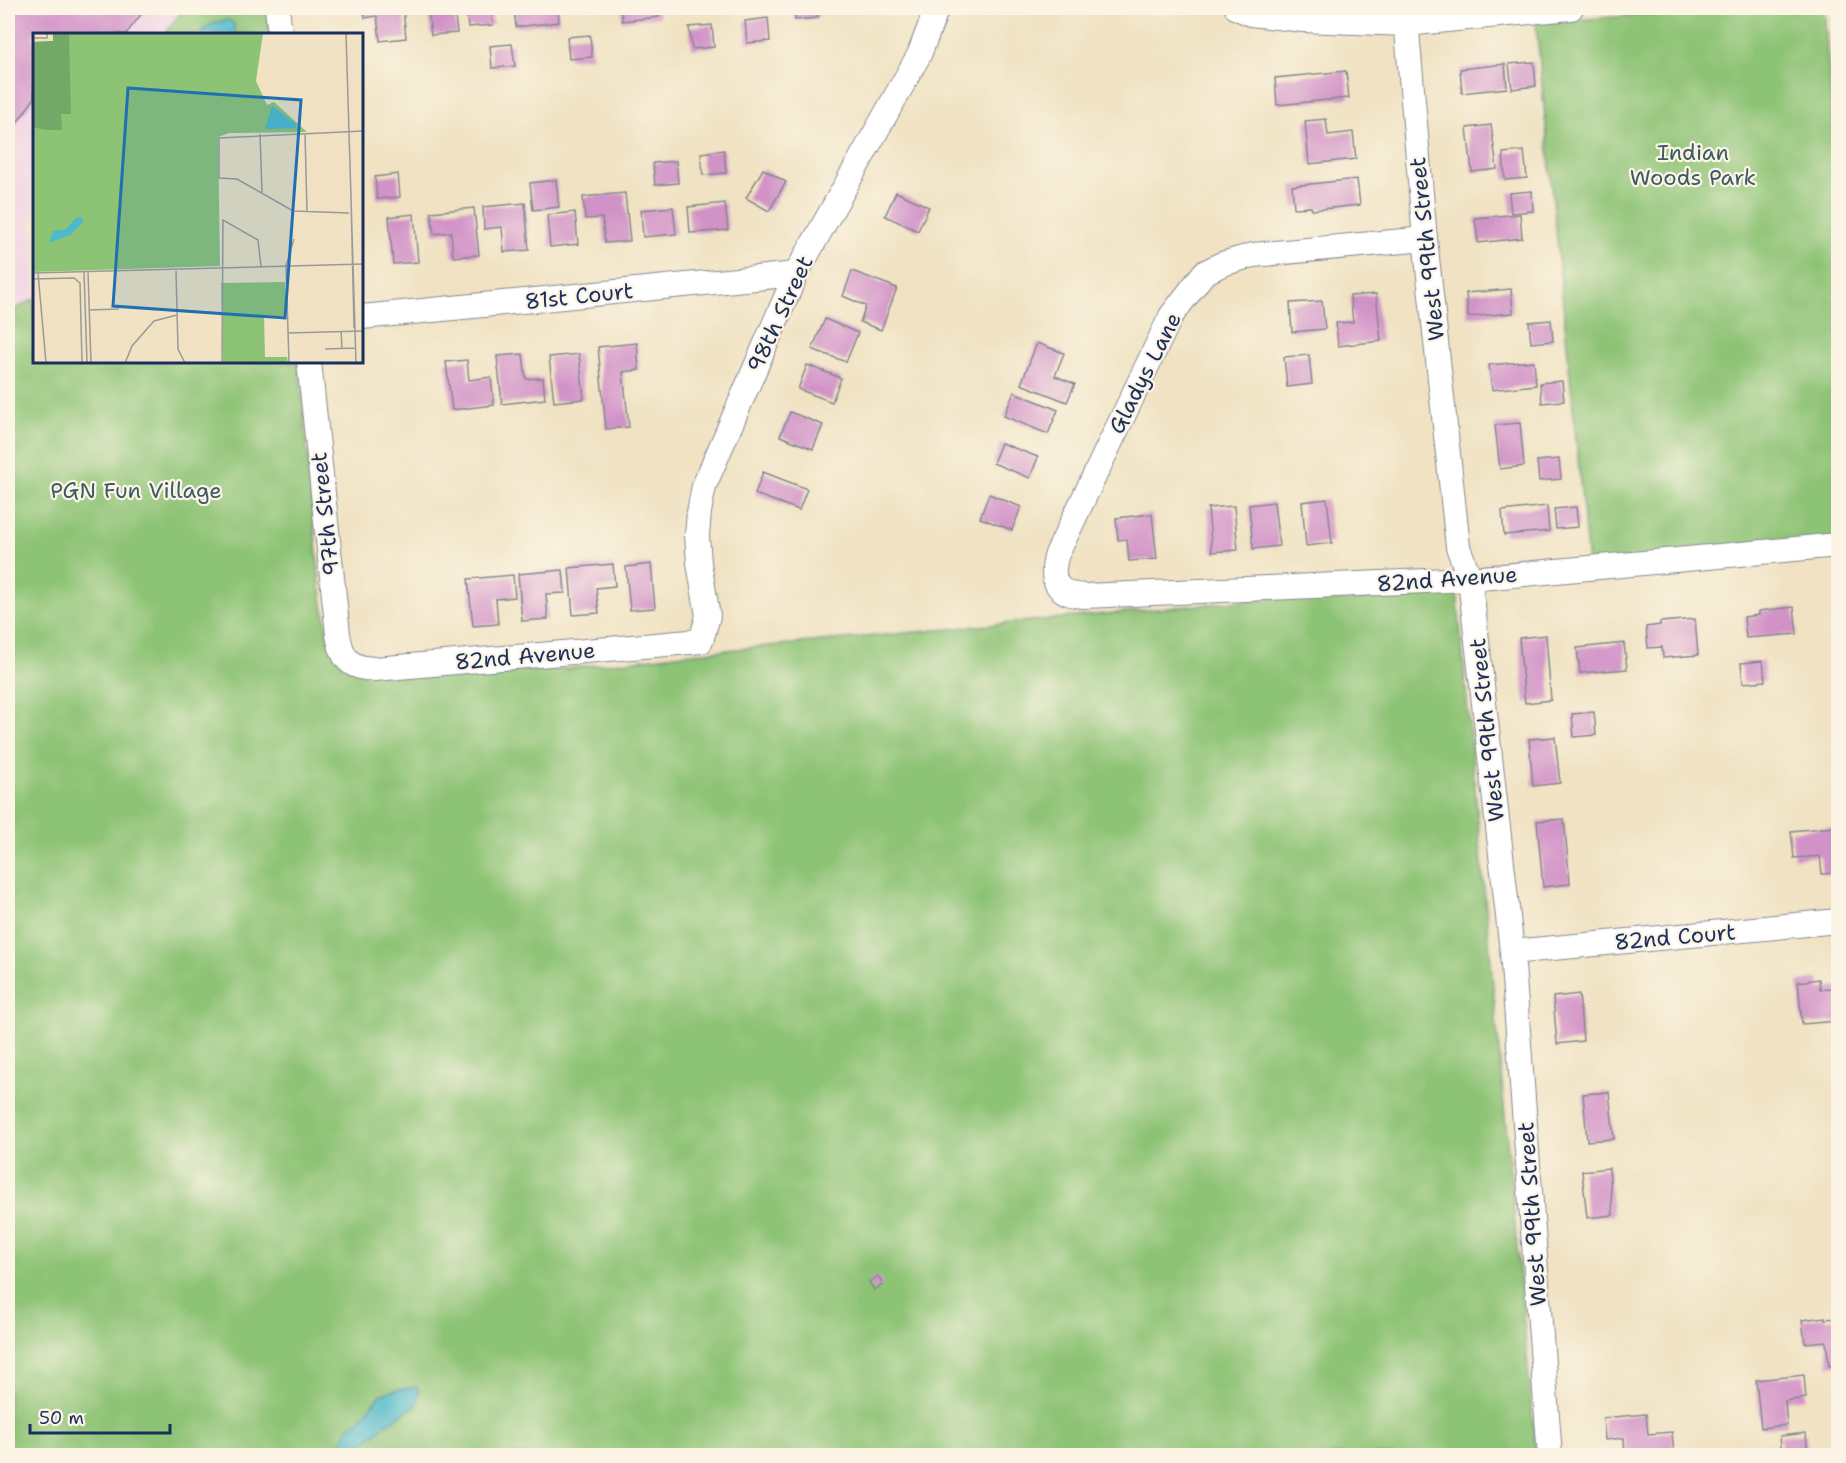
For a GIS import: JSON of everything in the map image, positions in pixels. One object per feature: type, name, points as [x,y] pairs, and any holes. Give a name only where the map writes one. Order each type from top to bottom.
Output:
[{"type":"street","points":[[278,8],[280,33]]},
{"type":"street","name":"98th Street","points":[[701,641],[708,616],[699,563],[698,535],[699,512],[704,486],[796,274],[919,55],[937,8]]},
{"type":"street","points":[[1237,8],[1251,14],[1303,20],[1571,8]]},
{"type":"street","name":"West 99th Street","points":[[1406,16],[1425,239],[1458,548],[1470,579],[1512,952],[1550,1455]]},
{"type":"street","name":"Gladys Lane","points":[[1058,586],[1054,575],[1057,554],[1171,316],[1204,273],[1222,264],[1253,255],[1425,239]]},
{"type":"street","name":"81st Court","points":[[363,317],[796,274]]},
{"type":"street","name":"97th Street","points":[[309,363],[338,634],[345,657],[351,663]]},
{"type":"street","name":"82nd Avenue","points":[[1058,586],[1065,593],[1073,596],[1085,596],[1470,579],[1839,545]]},
{"type":"street","name":"82nd Avenue","points":[[351,663],[357,667],[375,669],[701,641]]},
{"type":"street","name":"82nd Court","points":[[1512,952],[1839,921]]},
{"type":"shaded area","points":[[8,8],[184,8],[166,33],[33,33],[33,218],[30,223],[33,230],[33,308],[8,321]]},
{"type":"green space","points":[[184,8],[268,8],[270,33],[166,33]]},
{"type":"green space","name":"Indian Woods Park","points":[[1728,8],[1824,8],[1838,182],[1838,539],[1588,563],[1536,23]]},
{"type":"green space","name":"PGN Fun Village","points":[[33,300],[33,363],[299,363],[320,586],[329,642],[335,655],[471,670],[548,671],[684,654],[1421,584],[1451,587],[1457,593],[1536,1455],[8,1455],[8,313]]},
{"type":"water","points":[[229,20],[234,24],[235,33],[201,33],[206,28],[220,21]]},
{"type":"water","points":[[417,1387],[419,1392],[417,1405],[386,1424],[354,1451],[347,1454],[342,1452],[342,1442],[348,1428],[360,1419],[381,1395]]},
{"type":"building","points":[[8,8],[146,8],[127,33],[33,33],[33,100],[8,135]]},
{"type":"building","points":[[364,8],[403,8],[406,38],[380,41],[377,16],[365,18]]},
{"type":"building","points":[[416,8],[454,8],[457,33],[431,35],[428,11],[416,12]]},
{"type":"building","points":[[466,8],[491,8],[493,25],[468,27]]},
{"type":"building","points":[[514,8],[558,8],[559,22],[516,27]]},
{"type":"building","points":[[621,8],[658,8],[659,17],[622,21]]},
{"type":"building","points":[[794,8],[817,8],[818,18],[795,20]]},
{"type":"building","points":[[768,18],[770,41],[747,43],[745,21]]},
{"type":"building","points":[[712,25],[714,47],[692,49],[689,27]]},
{"type":"building","points":[[590,35],[592,57],[569,59],[567,37]]},
{"type":"building","points":[[512,44],[515,66],[492,68],[490,46]]},
{"type":"building","points":[[1534,62],[1536,86],[1512,89],[1509,64]]},
{"type":"building","points":[[1505,64],[1507,88],[1462,93],[1460,69]]},
{"type":"building","points":[[1346,71],[1349,98],[1277,105],[1275,78]]},
{"type":"building","points":[[1326,119],[1328,135],[1353,132],[1356,159],[1309,164],[1305,121]]},
{"type":"building","points":[[1491,125],[1497,169],[1472,172],[1467,128]]},
{"type":"building","points":[[724,150],[726,173],[703,175],[701,153]]},
{"type":"building","points":[[1524,151],[1527,178],[1505,180],[1503,153]]},
{"type":"building","points":[[676,161],[678,183],[655,185],[653,163]]},
{"type":"building","points":[[763,169],[786,182],[769,211],[746,198]]},
{"type":"building","points":[[398,174],[400,197],[377,199],[375,177]]},
{"type":"building","points":[[1357,179],[1360,205],[1312,210],[1311,207],[1294,208],[1292,186]]},
{"type":"building","points":[[556,180],[559,207],[533,210],[530,183]]},
{"type":"building","points":[[1532,191],[1533,211],[1511,213],[1509,193]]},
{"type":"building","points":[[896,192],[929,207],[918,231],[885,216]]},
{"type":"building","points":[[625,193],[630,241],[605,243],[602,218],[585,219],[583,197]]},
{"type":"building","points":[[525,203],[529,250],[504,252],[502,227],[484,229],[483,207]]},
{"type":"building","points":[[725,203],[728,230],[690,233],[688,207]]},
{"type":"building","points":[[673,207],[676,234],[643,237],[641,210]]},
{"type":"building","points":[[474,208],[479,255],[453,257],[451,232],[434,234],[431,212]]},
{"type":"building","points":[[575,212],[578,244],[550,247],[547,215]]},
{"type":"building","points":[[414,214],[418,262],[393,264],[389,217]]},
{"type":"building","points":[[1520,214],[1522,238],[1478,243],[1475,218]]},
{"type":"building","points":[[852,271],[897,288],[881,330],[860,322],[866,306],[843,296]]},
{"type":"building","points":[[1511,289],[1513,313],[1468,317],[1466,293]]},
{"type":"building","points":[[1376,294],[1381,341],[1338,346],[1336,323],[1353,322],[1350,296]]},
{"type":"building","points":[[1322,301],[1325,329],[1292,332],[1290,303]]},
{"type":"building","points":[[825,319],[858,333],[846,362],[812,349]]},
{"type":"building","points":[[1551,320],[1553,341],[1531,343],[1529,322]]},
{"type":"building","points":[[637,343],[639,370],[623,372],[629,427],[606,429],[598,347]]},
{"type":"building","points":[[1037,343],[1064,353],[1055,376],[1075,384],[1067,402],[1021,384]]},
{"type":"building","points":[[523,354],[526,379],[543,378],[545,399],[502,404],[497,356]]},
{"type":"building","points":[[579,354],[584,399],[554,402],[549,357]]},
{"type":"building","points":[[1309,355],[1312,384],[1287,387],[1284,357]]},
{"type":"building","points":[[467,360],[469,380],[491,377],[494,405],[452,410],[446,362]]},
{"type":"building","points":[[1534,361],[1536,385],[1492,390],[1489,365]]},
{"type":"building","points":[[807,365],[841,378],[832,402],[798,389]]},
{"type":"building","points":[[1562,381],[1564,401],[1542,403],[1540,383]]},
{"type":"building","points":[[1014,392],[1058,410],[1048,434],[1004,416]]},
{"type":"building","points":[[790,412],[823,425],[813,449],[780,436]]},
{"type":"building","points":[[1520,423],[1524,466],[1500,469],[1495,425]]},
{"type":"building","points":[[1001,443],[1038,457],[1030,478],[993,463]]},
{"type":"building","points":[[1559,459],[1561,479],[1539,481],[1537,461]]},
{"type":"building","points":[[763,472],[807,489],[799,510],[755,494]]},
{"type":"building","points":[[989,494],[1021,507],[1012,530],[980,518]]},
{"type":"building","points":[[1327,499],[1332,543],[1306,546],[1302,502]]},
{"type":"building","points":[[1274,502],[1279,546],[1253,549],[1249,505]]},
{"type":"building","points":[[1234,506],[1238,550],[1212,552],[1208,508]]},
{"type":"building","points":[[1547,506],[1549,531],[1504,535],[1502,511]]},
{"type":"building","points":[[1576,507],[1578,527],[1556,529],[1554,509]]},
{"type":"building","points":[[1152,514],[1157,559],[1129,561],[1127,539],[1118,540],[1116,518]]},
{"type":"building","points":[[613,564],[615,586],[596,588],[599,613],[573,615],[569,568]]},
{"type":"building","points":[[651,564],[655,608],[630,610],[626,567]]},
{"type":"building","points":[[563,570],[565,593],[546,594],[548,619],[522,621],[518,574]]},
{"type":"building","points":[[513,575],[515,597],[496,599],[498,624],[473,626],[468,579]]},
{"type":"building","points":[[1794,607],[1797,634],[1746,638],[1744,617],[1759,615],[1759,611]]},
{"type":"building","points":[[1695,619],[1698,655],[1663,658],[1662,647],[1648,648],[1646,627],[1660,625],[1660,622]]},
{"type":"building","points":[[1546,635],[1551,700],[1525,703],[1519,638]]},
{"type":"building","points":[[1624,643],[1627,669],[1580,673],[1577,648]]},
{"type":"building","points":[[1763,661],[1765,681],[1743,683],[1741,663]]},
{"type":"building","points":[[1594,712],[1596,735],[1574,737],[1572,714]]},
{"type":"building","points":[[1555,737],[1560,783],[1533,786],[1529,739]]},
{"type":"building","points":[[1564,819],[1570,884],[1543,887],[1537,821]]},
{"type":"building","points":[[1834,827],[1836,849],[1838,849],[1838,873],[1822,874],[1820,856],[1794,858],[1791,831]]},
{"type":"building","points":[[1819,979],[1820,989],[1838,987],[1838,1021],[1802,1024],[1798,982]]},
{"type":"building","points":[[1579,994],[1583,1041],[1557,1044],[1553,997]]},
{"type":"building","points":[[1609,1092],[1614,1139],[1587,1141],[1583,1094]]},
{"type":"building","points":[[1609,1168],[1613,1215],[1587,1218],[1582,1171]]},
{"type":"building","points":[[878,1276],[883,1285],[874,1290],[869,1282]]},
{"type":"building","points":[[1825,1317],[1825,1319],[1838,1318],[1838,1365],[1829,1366],[1826,1341],[1805,1343],[1802,1320]]},
{"type":"building","points":[[1804,1375],[1806,1398],[1785,1401],[1787,1425],[1761,1428],[1756,1380]]},
{"type":"building","points":[[1646,1414],[1648,1434],[1672,1432],[1674,1454],[1625,1456],[1624,1438],[1605,1440],[1603,1418]]},
{"type":"building","points":[[1806,1433],[1808,1456],[1782,1456],[1780,1436]]}]
